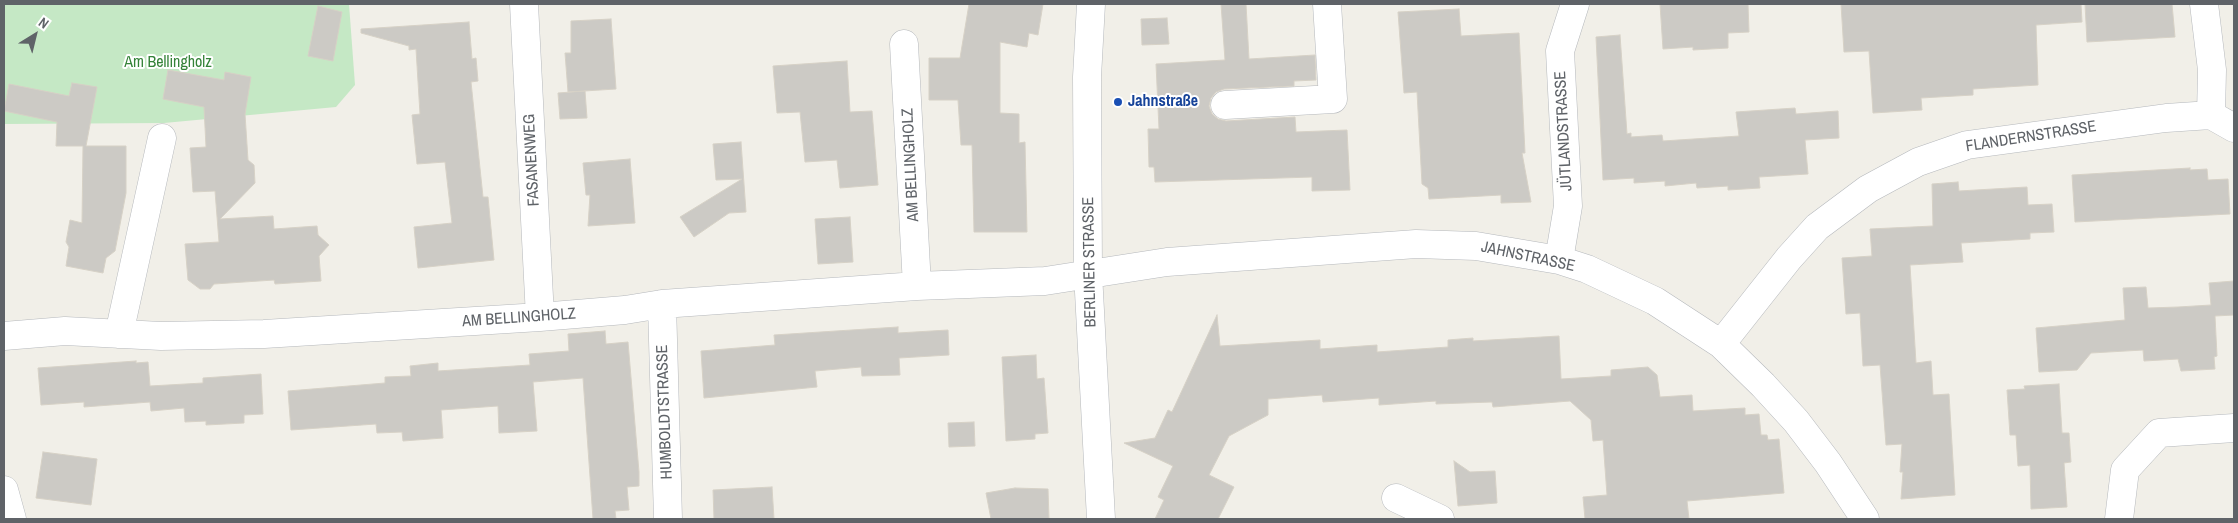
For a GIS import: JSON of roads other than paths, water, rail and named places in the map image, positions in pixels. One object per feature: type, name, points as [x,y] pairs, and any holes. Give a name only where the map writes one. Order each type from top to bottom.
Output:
[{"type":"street","name":"FASANENWEG","points":[[524,4],[540,317]]},
{"type":"street","name":"BERLINER STRASSE","points":[[1091,4],[1087,77],[1088,273],[1101,519]]},
{"type":"street","points":[[1225,105],[1333,99],[1327,4]]},
{"type":"street","name":"JÜTLANDSTRASSE","points":[[1559,260],[1568,206],[1560,52],[1575,4]]},
{"type":"street","points":[[2204,4],[2212,70],[2223,122]]},
{"type":"street","name":"AM BELLINGHOLZ","points":[[904,44],[918,286]]},
{"type":"street","name":"FLANDERNSTRASSE","points":[[1721,344],[1789,258],[1817,227],[1868,189],[1918,162],[1967,145],[2166,118],[2223,122]]},
{"type":"street","points":[[119,334],[162,138]]},
{"type":"street","name":"JAHNSTRASSE","points":[[1088,273],[1167,262],[1416,244],[1476,246],[1559,260],[1621,283],[1655,301],[1721,344],[1764,385],[1796,421],[1828,462],[1864,519]]},
{"type":"street","name":"AM BELLINGHOLZ","points":[[4,336],[66,331],[160,336],[264,334],[540,317],[625,310],[662,304],[918,286],[1044,281],[1088,273]]},
{"type":"street","name":"HUMBOLDTSTRASSE","points":[[662,304],[668,519]]},
{"type":"street","points":[[2119,519],[2125,470],[2159,432],[2234,428]]},
{"type":"street","points":[[4,490],[12,519]]},
{"type":"street","points":[[1396,498],[1440,519]]},
{"type":"place","name":"Jahnstraße","points":[[1118,102]]},
{"type":"park label","name":"Am Bellingholz","points":[[168,63]]}]
